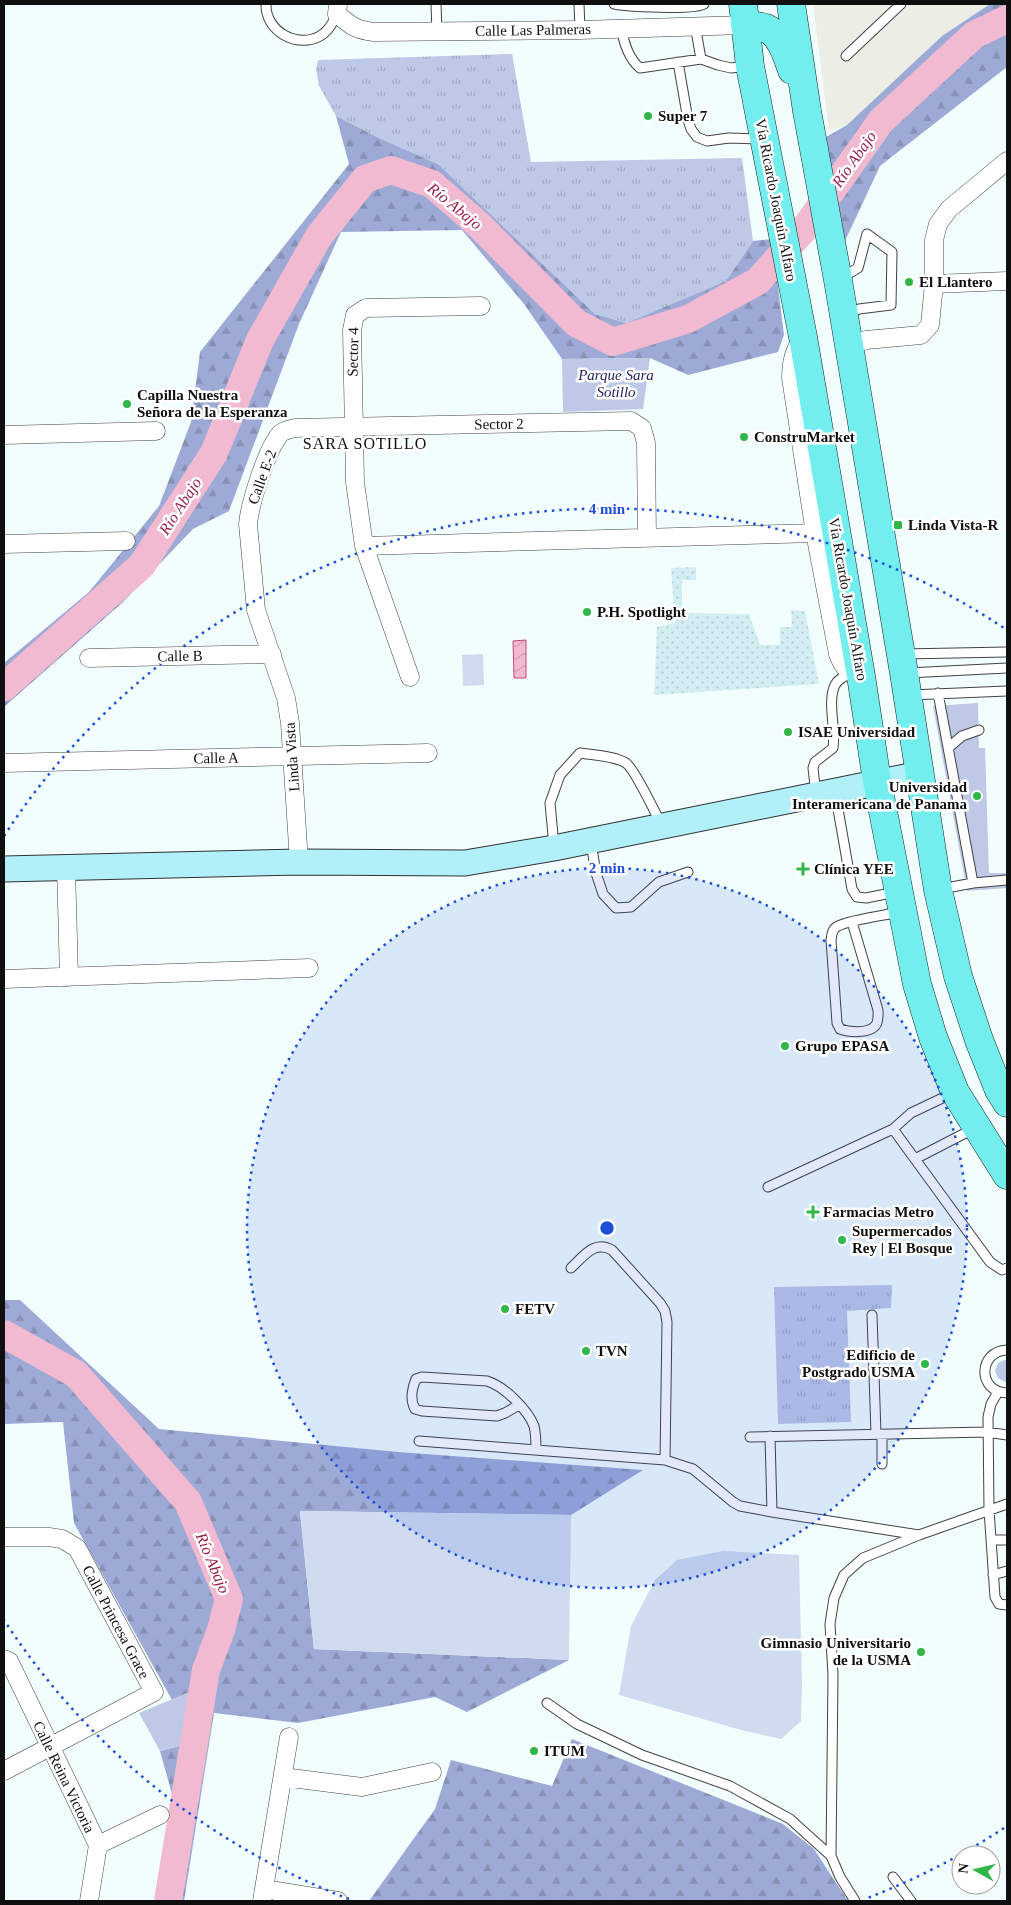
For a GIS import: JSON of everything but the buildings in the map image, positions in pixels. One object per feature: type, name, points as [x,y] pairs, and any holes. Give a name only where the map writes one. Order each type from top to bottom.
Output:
[{"type":"main road","points":[[795,10],[809,123],[849,345],[938,890],[958,976],[979,1040],[1005,1095]]},
{"type":"main road","points":[[744,14],[776,36],[784,49],[809,123]]},
{"type":"main road","name":"Vía Ricardo Joaquín Alfaro","points":[[744,14],[750,66],[804,337],[856,675],[917,984],[933,1037],[955,1092],[1007,1175]]},
{"type":"street","name":"Calle Las Palmeras","points":[[337,9],[352,27],[362,31],[374,32],[580,30],[696,25],[744,14]]},
{"type":"street","points":[[849,345],[866,340],[921,335],[930,326],[934,284],[934,240],[938,224],[949,210],[1007,161]]},
{"type":"street","points":[[934,284],[1007,281]]},
{"type":"street","name":"Sector 4","points":[[354,427],[352,330],[354,316],[366,308],[481,306]]},
{"type":"street","points":[[804,337],[796,349],[791,362],[791,378],[815,533],[838,654],[843,666],[856,675]]},
{"type":"street","name":"Sector 2","points":[[354,427],[631,421],[642,428],[646,442],[647,538]]},
{"type":"street","points":[[354,427],[355,482],[364,546],[410,677]]},
{"type":"street","name":"Calle E-2","points":[[272,654],[256,610],[248,524],[253,494],[275,442],[283,432],[296,428],[354,427]]},
{"type":"street","points":[[4,436],[156,431]]},
{"type":"street","points":[[364,546],[815,533]]},
{"type":"street","points":[[4,544],[126,541]]},
{"type":"street","name":"Calle B","points":[[89,658],[272,654]]},
{"type":"street","name":"Linda Vista","points":[[272,654],[286,698],[290,723],[299,862]]},
{"type":"street","name":"Calle A","points":[[4,763],[428,753]]},
{"type":"street","points":[[4,869],[66,866],[299,862],[465,863],[591,841],[920,774]]},
{"type":"street","points":[[66,866],[69,976]]},
{"type":"street","points":[[4,979],[309,968]]},
{"type":"street","name":"Calle Princesa Grace","points":[[4,1536],[49,1536],[62,1539],[77,1548],[154,1692],[4,1771]]},
{"type":"street","name":"Calle Reina Victoria","points":[[4,1659],[8,1661],[98,1845],[89,1901]]},
{"type":"street","points":[[289,1738],[263,1895],[338,1901]]},
{"type":"street","points":[[283,1778],[362,1787],[432,1772]]},
{"type":"street","points":[[98,1845],[160,1815]]},
{"type":"lane","points":[[266,4],[271,22],[280,33],[293,39],[307,40],[320,36],[331,26],[337,9]]},
{"type":"lane","points":[[436,4],[437,32]]},
{"type":"lane","points":[[579,4],[580,30]]},
{"type":"lane","points":[[614,4],[688,8],[700,7],[704,4]]},
{"type":"lane","points":[[846,56],[901,4]]},
{"type":"lane","points":[[696,25],[701,58]]},
{"type":"lane","points":[[622,28],[624,41],[633,62],[640,68],[701,58],[718,66],[731,68],[750,66]]},
{"type":"lane","points":[[678,62],[688,120],[691,129],[697,137],[707,141],[729,138],[767,152]]},
{"type":"lane","points":[[838,280],[858,268],[868,234],[892,252],[891,304],[859,309],[844,316]]},
{"type":"lane","points":[[904,674],[1007,652]]},
{"type":"lane","points":[[904,674],[1007,668]]},
{"type":"lane","points":[[904,674],[938,694],[1007,691]]},
{"type":"lane","points":[[856,675],[840,679],[835,684],[833,748],[815,762],[813,768],[825,793],[852,889],[857,897],[900,901]]},
{"type":"lane","points":[[938,694],[973,883]]},
{"type":"lane","points":[[948,748],[962,736],[979,730]]},
{"type":"lane","points":[[554,848],[550,803],[560,775],[580,753],[605,756],[626,763],[647,796],[662,826]]},
{"type":"lane","points":[[591,841],[596,873],[603,894],[616,908],[631,908],[659,882],[688,872]]},
{"type":"lane","points":[[938,890],[973,883],[1007,880]]},
{"type":"lane","points":[[852,922],[878,1010],[878,1019],[875,1026],[869,1030],[847,1032],[840,1029],[837,1023],[832,932],[838,926],[852,922],[900,901]]},
{"type":"lane","points":[[768,1187],[894,1129],[911,1113],[955,1092]]},
{"type":"lane","points":[[915,1159],[976,1127]]},
{"type":"lane","points":[[894,1129],[990,1262],[1002,1270],[1007,1268]]},
{"type":"lane","points":[[571,1268],[592,1249],[598,1246],[605,1246],[612,1250],[660,1302],[665,1311],[667,1322],[665,1460]]},
{"type":"lane","points":[[872,1315],[882,1464]]},
{"type":"lane","points":[[1007,1350],[997,1352],[991,1356],[985,1369],[988,1383],[1003,1393],[991,1404],[987,1432],[989,1510],[995,1597],[999,1604],[1007,1605]]},
{"type":"lane","points":[[519,1405],[497,1416],[415,1409],[412,1403],[413,1386],[416,1379],[422,1377],[487,1381],[502,1388],[519,1405],[534,1426],[536,1450]]},
{"type":"lane","points":[[750,1437],[987,1432],[1007,1435]]},
{"type":"lane","points":[[770,1436],[772,1512]]},
{"type":"lane","points":[[419,1441],[665,1460],[693,1469],[740,1506],[919,1535]]},
{"type":"lane","points":[[855,1901],[840,1877],[831,1856],[833,1684],[830,1624],[834,1598],[844,1575],[863,1558],[919,1535],[1007,1504]]},
{"type":"lane","points":[[991,1540],[1007,1540]]},
{"type":"lane","points":[[993,1575],[1007,1571]]},
{"type":"lane","points":[[547,1703],[577,1724],[642,1755],[730,1786],[773,1809],[790,1819],[831,1856]]},
{"type":"lane","points":[[894,1877],[911,1901]]},
{"type":"shaded area","points":[[813,4],[990,4],[942,36],[847,125],[829,131]]},
{"type":"shaded area","points":[[696,567],[696,580],[682,580],[682,613],[749,614],[760,645],[780,645],[780,627],[792,627],[791,610],[805,611],[819,684],[654,695],[657,627],[675,623],[671,568]]},
{"type":"shaded area","points":[[483,654],[484,685],[463,686],[462,655]]},
{"type":"shaded area","points":[[300,1511],[571,1515],[569,1660],[314,1649]]},
{"type":"shaded area","points":[[723,1551],[799,1555],[801,1721],[781,1739],[741,1730],[619,1695],[631,1626],[655,1580],[677,1560]]},
{"type":"green space","points":[[990,4],[1007,4],[1007,67],[880,166],[845,241],[826,137],[847,125],[942,36]]},
{"type":"green space","points":[[512,54],[531,162],[742,158],[753,241],[726,281],[628,323],[595,314],[438,164],[379,138],[336,116],[319,86],[316,69],[318,60]]},
{"type":"green space","points":[[336,116],[379,138],[438,164],[595,314],[627,323],[726,281],[753,241],[772,239],[784,335],[778,352],[688,375],[650,358],[562,359],[524,304],[462,230],[341,232],[299,324],[229,511],[193,529],[122,603],[4,707],[4,663],[89,592],[159,506],[191,422],[200,352],[349,164]]},
{"type":"green space","name":"Parque Sara Sotillo","points":[[650,358],[643,409],[563,412],[562,359]]},
{"type":"green space","points":[[978,703],[979,748],[985,748],[989,873],[1007,873],[1007,888],[967,891],[933,706]]},
{"type":"green space","points":[[892,1285],[891,1308],[847,1311],[851,1422],[778,1424],[774,1287]]},
{"type":"green space","points":[[4,1300],[20,1300],[159,1429],[398,1452],[643,1470],[571,1515],[300,1511],[314,1649],[569,1660],[467,1712],[435,1697],[298,1723],[214,1713],[184,1901],[156,1901],[174,1801],[160,1751],[179,1746],[192,1691],[172,1700],[74,1523],[63,1422],[4,1424]]},
{"type":"green space","points":[[1007,1359],[1007,1383],[998,1378],[995,1371],[998,1363]]},
{"type":"green space","points":[[192,1691],[199,1700],[179,1746],[160,1751],[139,1713]]},
{"type":"green space","points":[[572,1739],[783,1824],[814,1849],[848,1901],[369,1901],[435,1809],[451,1760],[552,1786]]},
{"type":"water","points":[[526,640],[526,678],[514,678],[513,641]]},
{"type":"waterway","name":"Río Abajo","points":[[4,687],[142,565],[214,453],[260,340],[319,236],[365,179],[391,170],[432,184],[480,226],[576,323],[613,342],[688,319],[758,281],[805,228],[881,121],[974,35],[1007,19]]},
{"type":"waterway","name":"Río Abajo","points":[[4,1334],[76,1374],[188,1502],[229,1599],[221,1630],[206,1670],[168,1901]]},
{"type":"place","name":"Super 7","points":[[648,116]]},
{"type":"place","name":"El Llantero","points":[[909,282]]},
{"type":"place","name":"Capilla Nuestra Señora de la Esperanza","points":[[127,404]]},
{"type":"place","name":"ConstruMarket","points":[[744,437]]},
{"type":"place","name":"Linda Vista-R","points":[[898,525]]},
{"type":"place","name":"P.H. Spotlight","points":[[587,612]]},
{"type":"place","name":"ISAE Universidad","points":[[788,732]]},
{"type":"place","name":"Universidad Interamericana de Panama","points":[[977,796]]},
{"type":"place","name":"Clínica YEE","points":[[803,869]]},
{"type":"place","name":"Grupo EPASA","points":[[785,1046]]},
{"type":"place","name":"Farmacias Metro","points":[[813,1212]]},
{"type":"place","name":"Supermercados Rey | El Bosque","points":[[842,1240]]},
{"type":"place","name":"FETV","points":[[505,1309]]},
{"type":"place","name":"TVN","points":[[586,1351]]},
{"type":"place","name":"Edificio de Postgrado USMA","points":[[925,1364]]},
{"type":"place","name":"Gimnasio Universitario de la USMA","points":[[921,1652]]},
{"type":"place","name":"ITUM","points":[[534,1751]]},
{"type":"district","name":"SARA SOTILLO","points":[[365,443]]}]
